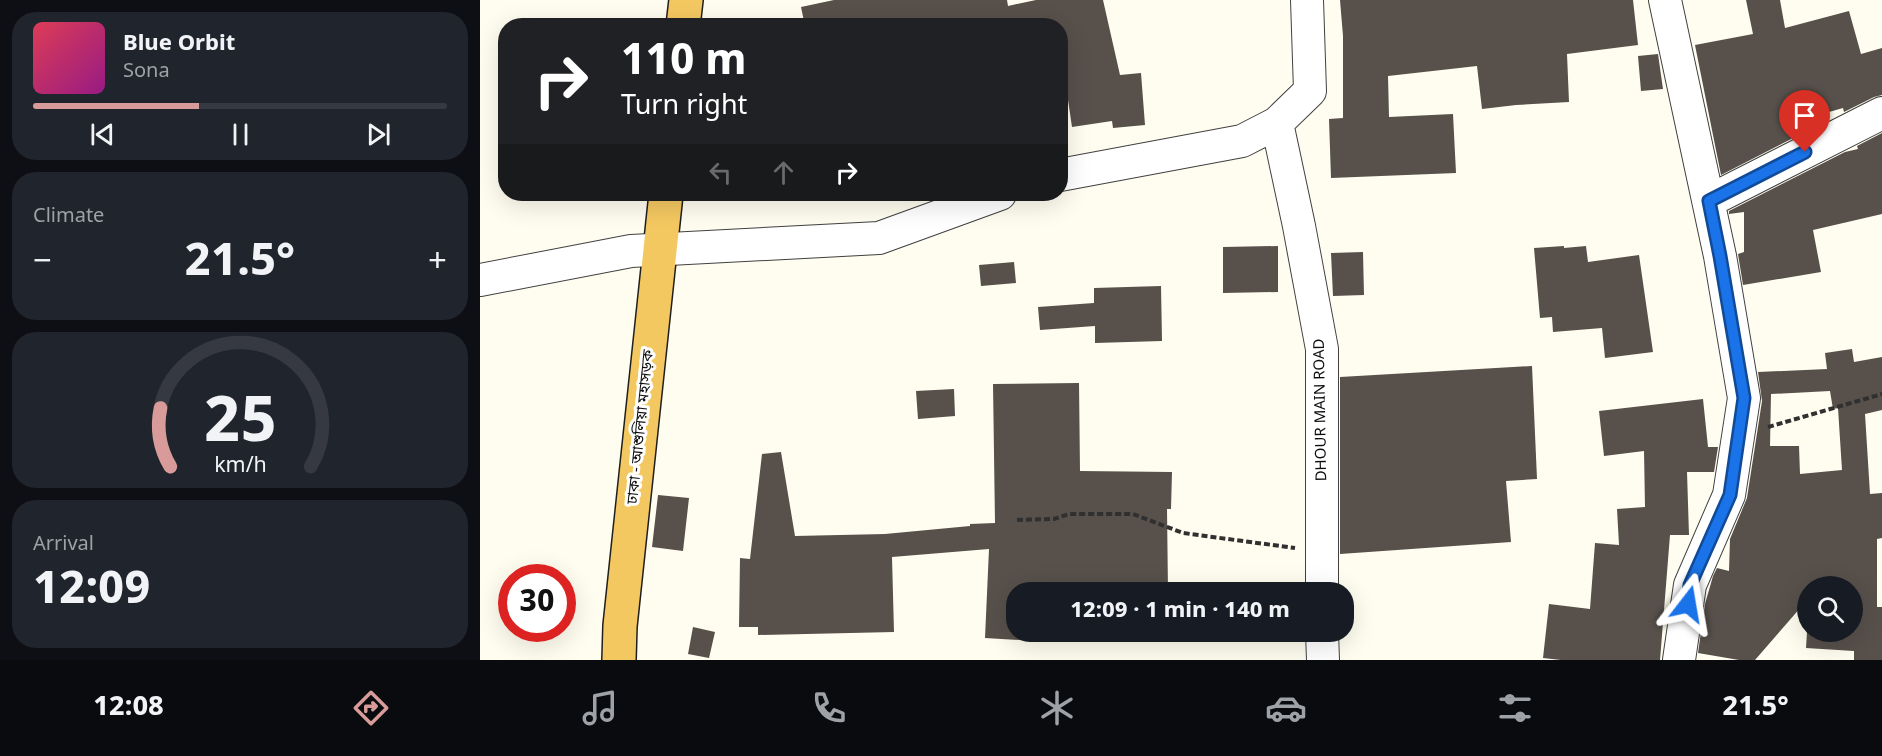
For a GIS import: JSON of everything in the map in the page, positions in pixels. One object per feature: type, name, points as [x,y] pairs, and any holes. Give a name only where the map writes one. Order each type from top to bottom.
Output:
[{"type":"highway","points":[[684,18],[686,0]]},
{"type":"highway","name":"ঢাকা - আশুলিয়া মহাসড়ক","points":[[619,660],[620,626],[665,201]]},
{"type":"street","points":[[1068,174],[1242,141],[1277,123],[1310,91],[1307,0]]},
{"type":"street","points":[[1665,0],[1720,256],[1744,398],[1730,495],[1690,585],[1679,660]]},
{"type":"street","points":[[1709,201],[1882,113]]},
{"type":"street","name":"DHOUR MAIN ROAD","points":[[1277,123],[1322,349],[1322,582]]},
{"type":"street","points":[[480,280],[631,251],[879,238],[981,201]]},
{"type":"street","points":[[1322,642],[1323,660]]},
{"type":"path","points":[[1738,435],[1882,394]]},
{"type":"path","points":[[1017,520],[1054,519],[1069,514],[1133,514],[1183,533],[1323,552]]},
{"type":"building","points":[[834,0],[1007,0],[1008,6],[1036,0],[1103,0],[1120,75],[1141,73],[1145,125],[1113,128],[1112,121],[1072,127],[1068,100],[1068,18],[803,18],[801,7]]},
{"type":"building","points":[[1340,0],[1633,0],[1638,45],[1567,54],[1569,102],[1482,109],[1477,66],[1388,76],[1389,117],[1453,114],[1456,173],[1331,178],[1329,119],[1343,118],[1343,36]]},
{"type":"building","points":[[1746,0],[1780,0],[1785,28],[1849,11],[1861,54],[1882,48],[1882,95],[1844,112],[1843,108],[1794,122],[1797,136],[1721,175],[1695,45],[1753,34]]},
{"type":"building","points":[[1658,54],[1663,89],[1641,91],[1638,56]]},
{"type":"building","points":[[1882,133],[1882,214],[1813,230],[1821,272],[1743,285],[1738,254],[1744,252],[1744,212],[1729,214],[1729,211],[1845,152],[1858,149],[1857,146]]},
{"type":"building","points":[[1278,246],[1278,292],[1223,293],[1223,247]]},
{"type":"building","points":[[1564,246],[1564,248],[1586,246],[1588,262],[1639,255],[1653,352],[1605,358],[1602,328],[1553,332],[1552,317],[1540,318],[1534,248]]},
{"type":"building","points":[[1363,252],[1364,295],[1333,296],[1331,253]]},
{"type":"building","points":[[1014,262],[1016,283],[981,286],[979,265]]},
{"type":"building","points":[[1161,286],[1162,341],[1095,343],[1095,326],[1040,330],[1038,307],[1094,303],[1094,288]]},
{"type":"building","points":[[1852,349],[1854,362],[1882,357],[1882,410],[1865,414],[1870,494],[1882,493],[1882,538],[1877,539],[1877,607],[1882,607],[1882,660],[1854,660],[1854,651],[1806,648],[1806,642],[1863,642],[1863,576],[1797,576],[1797,612],[1755,660],[1739,660],[1698,653],[1705,604],[1713,576],[1717,568],[1729,571],[1730,539],[1747,498],[1762,401],[1758,372],[1827,369],[1825,353]],"holes":[[[1830,391],[1833,409],[1838,408],[1842,470],[1800,474],[1799,446],[1770,446],[1771,394]]]},
{"type":"building","points":[[1532,366],[1537,479],[1506,481],[1511,542],[1340,554],[1340,377]]},
{"type":"building","points":[[1079,383],[1080,471],[1172,472],[1171,509],[1167,509],[1168,582],[1006,582],[1006,639],[985,638],[989,549],[892,557],[894,632],[758,635],[758,627],[739,627],[740,558],[750,559],[762,454],[781,452],[795,536],[885,534],[995,523],[993,384]]},
{"type":"building","points":[[954,389],[955,416],[918,419],[916,391]]},
{"type":"building","points":[[1703,399],[1708,447],[1718,447],[1714,472],[1687,472],[1689,535],[1670,535],[1660,660],[1543,658],[1549,604],[1590,609],[1595,543],[1619,545],[1617,509],[1645,507],[1644,451],[1604,456],[1599,411]]},
{"type":"building","points":[[658,495],[689,498],[683,551],[652,547]]},
{"type":"building","points":[[693,627],[715,632],[709,658],[688,654]]},
{"type":"route","points":[[1688,604],[1690,585],[1730,495],[1744,398],[1709,201],[1805,152]]}]
